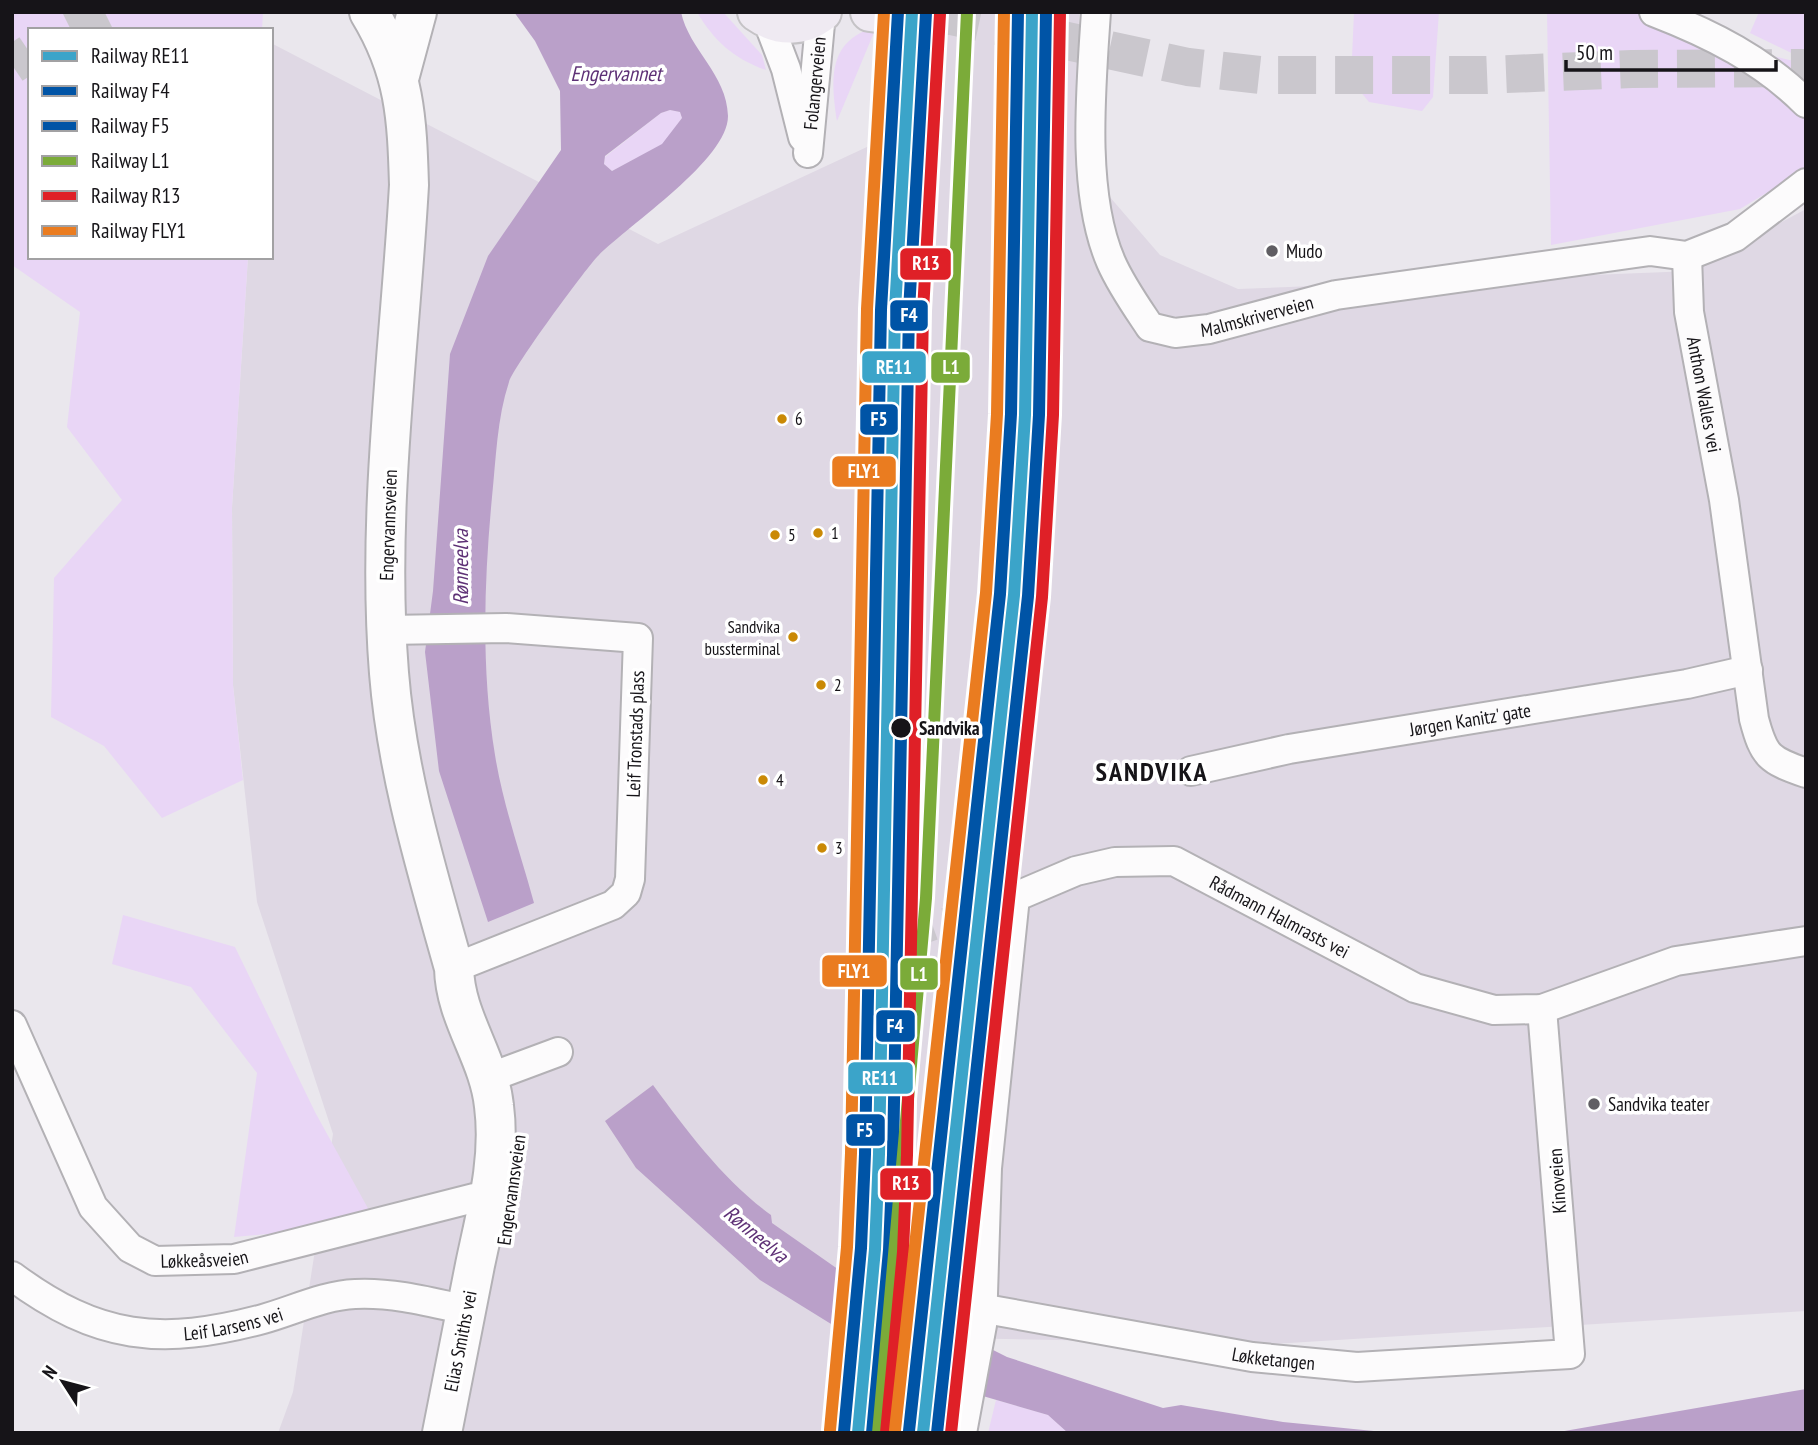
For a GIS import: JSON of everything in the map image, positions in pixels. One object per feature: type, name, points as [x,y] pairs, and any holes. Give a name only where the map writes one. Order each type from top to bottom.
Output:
[{"type":"main road","name":"Engervannsveien","points":[[369,12],[400,75]]},
{"type":"main road","name":"Engervannsveien","points":[[418,12],[400,75],[409,185],[389,477],[403,630],[394,721],[406,793],[454,968],[473,984],[501,1073],[519,1104],[520,1150],[489,1256]]},
{"type":"main road","points":[[762,16],[791,24],[804,22],[822,13]]},
{"type":"main road","name":"Engervannsveien","points":[[489,1256],[489,1199],[496,1150],[494,1105],[501,1073]]},
{"type":"main road","name":"Elias Smiths vei","points":[[442,1433],[466,1310],[489,1256]]},
{"type":"main road","name":"Elias Smiths vei","points":[[467,1433],[489,1256]]},
{"type":"street","name":"Malmskriverveien","points":[[1096,12],[1090,106],[1095,199],[1110,260],[1150,327],[1175,333],[1209,329],[1336,295],[1608,256],[1650,251],[1687,256]]},
{"type":"street","points":[[1654,12],[1744,53],[1785,82],[1806,103]]},
{"type":"street","name":"Folangerveien","points":[[762,16],[786,69],[808,153],[822,13]]},
{"type":"street","points":[[1687,256],[1734,237],[1806,183]]},
{"type":"street","name":"Anthon Walles vei","points":[[1687,256],[1689,312],[1724,499],[1754,719],[1762,747],[1769,758],[1806,773]]},
{"type":"street","name":"Leif Tronstads plass","points":[[403,630],[491,629],[638,638],[630,879],[626,893],[613,905],[454,968]]},
{"type":"street","name":"Jørgen Kanitz' gate","points":[[1191,771],[1289,749],[1687,684],[1748,670]]},
{"type":"street","name":"Rådmann Halmrasts vei","points":[[981,1316],[987,1168],[1015,897],[1076,871],[1115,862],[1174,861],[1415,988],[1494,1010],[1542,1009],[1676,961],[1806,941]]},
{"type":"street","name":"Kinoveien","points":[[1542,1009],[1570,1354]]},
{"type":"street","name":"Løkkeåsveien","points":[[12,1025],[93,1207],[130,1248],[155,1261],[234,1259],[474,1198],[489,1199]]},
{"type":"street","points":[[501,1073],[558,1052]]},
{"type":"street","name":"Leif Larsens vei","points":[[12,1276],[85,1320],[111,1329],[169,1336],[203,1334],[355,1294],[409,1298],[466,1310]]},
{"type":"street","points":[[964,1424],[981,1316]]},
{"type":"street","name":"Løkketangen","points":[[981,1316],[1251,1357],[1357,1367],[1570,1354]]},
{"type":"shaded area","points":[[12,12],[263,12],[262,28],[28,28],[28,259],[248,259],[232,507],[233,685],[243,780],[162,818],[104,746],[51,717],[54,578],[122,500],[67,427],[80,312],[12,265]]},
{"type":"shaded area","points":[[697,12],[723,12],[762,55],[766,70],[726,48],[710,32]]},
{"type":"shaded area","points":[[890,12],[1079,12],[1077,159],[1160,255],[1238,289],[1691,271],[1806,209],[1806,1311],[1273,1344],[955,1338],[944,1433],[278,1433],[293,1392],[333,1134],[257,902],[233,685],[232,507],[248,259],[273,259],[273,44],[658,244],[882,140]]},
{"type":"shaded area","points":[[1354,12],[1439,12],[1433,97],[1422,111],[1369,102],[1351,80]]},
{"type":"shaded area","points":[[1547,12],[1633,12],[1705,40],[1806,64],[1806,169],[1740,209],[1551,245]]},
{"type":"shaded area","points":[[1759,12],[1806,12],[1806,60],[1750,33]]},
{"type":"shaded area","points":[[870,29],[875,30],[837,121],[834,80],[839,55],[846,44]]},
{"type":"shaded area","points":[[670,110],[680,112],[682,118],[663,144],[612,171],[604,164],[605,157],[661,113]]},
{"type":"shaded area","points":[[123,915],[235,947],[315,1112],[370,1212],[288,1232],[234,1237],[257,1073],[191,987],[112,964]]},
{"type":"shaded area","points":[[996,1400],[1048,1415],[1068,1433],[988,1433]]},
{"type":"water","points":[[514,12],[681,12],[685,26],[721,87],[728,116],[724,133],[695,172],[597,257],[536,339],[509,382],[499,424],[489,529],[486,658],[498,774],[534,903],[488,922],[439,771],[425,652],[433,591],[450,354],[488,256],[561,150],[560,91],[535,41]],"holes":[[[670,110],[680,112],[682,118],[662,144],[612,171],[604,164],[605,156],[661,113]]]},
{"type":"water","name":"Rønneelva","points":[[653,1085],[722,1171],[771,1215],[772,1223],[852,1279],[1007,1357],[1163,1408],[1181,1405],[1283,1422],[1394,1433],[1068,1433],[1048,1415],[952,1387],[844,1332],[760,1280],[636,1168],[605,1121]]},
{"type":"water","points":[[1806,1389],[1806,1433],[1553,1433]]},
{"type":"pier","points":[[854,1276],[955,1327],[949,1389],[850,1339]]},
{"type":"tunnel","points":[[75,28],[107,12]]},
{"type":"tunnel","points":[[885,14],[951,16],[1188,67],[1260,75],[1485,75],[1632,69],[1806,68]]},
{"type":"tunnel","points":[[12,65],[28,54]]},
{"type":"tunnel","points":[[867,950],[1015,897]]},
{"type":"rail line","name":"FLY1","points":[[830,1430],[847,1247],[851,1153],[867,309],[884,12]]},
{"type":"rail line","name":"F5","points":[[844,1432],[861,1248],[865,1154],[881,310],[898,12]]},
{"type":"rail line","name":"RE11","points":[[858,1433],[875,1249],[879,1154],[895,310],[912,12]]},
{"type":"rail line","name":"L1","points":[[878,1433],[926,898],[967,12]]},
{"type":"rail line","name":"FLY1","points":[[895,1430],[986,593],[997,414],[1004,12]]},
{"type":"rail line","name":"F5","points":[[909,1431],[1000,594],[1011,414],[1018,12]]},
{"type":"rail line","name":"RE11","points":[[923,1433],[1014,595],[1025,415],[1032,12]]},
{"type":"rail line","name":"F4","points":[[937,1433],[1028,596],[1039,415],[1046,12]]},
{"type":"rail line","name":"R13","points":[[951,1433],[1042,597],[1053,415],[1060,12]]},
{"type":"rail line","name":"F4","points":[[872,1433],[889,1250],[893,1155],[909,311],[926,13]]},
{"type":"rail line","name":"R13","points":[[886,1433],[903,1252],[907,1155],[923,311],[940,14]]},
{"type":"place","name":"Mudo","points":[[1272,251]]},
{"type":"place","name":"6","points":[[782,419]]},
{"type":"place","name":"1","points":[[818,533]]},
{"type":"place","name":"5","points":[[775,535]]},
{"type":"place","name":"Sandvika bussterminal","points":[[793,637]]},
{"type":"place","name":"2","points":[[821,685]]},
{"type":"place","name":"Sandvika","points":[[901,728]]},
{"type":"place","name":"4","points":[[763,780]]},
{"type":"place","name":"3","points":[[822,848]]},
{"type":"place","name":"Sandvika teater","points":[[1594,1104]]},
{"type":"district","name":"SANDVIKA","points":[[1152,771]]},
{"type":"water label","name":"Engervannet","points":[[616,73]]}]
